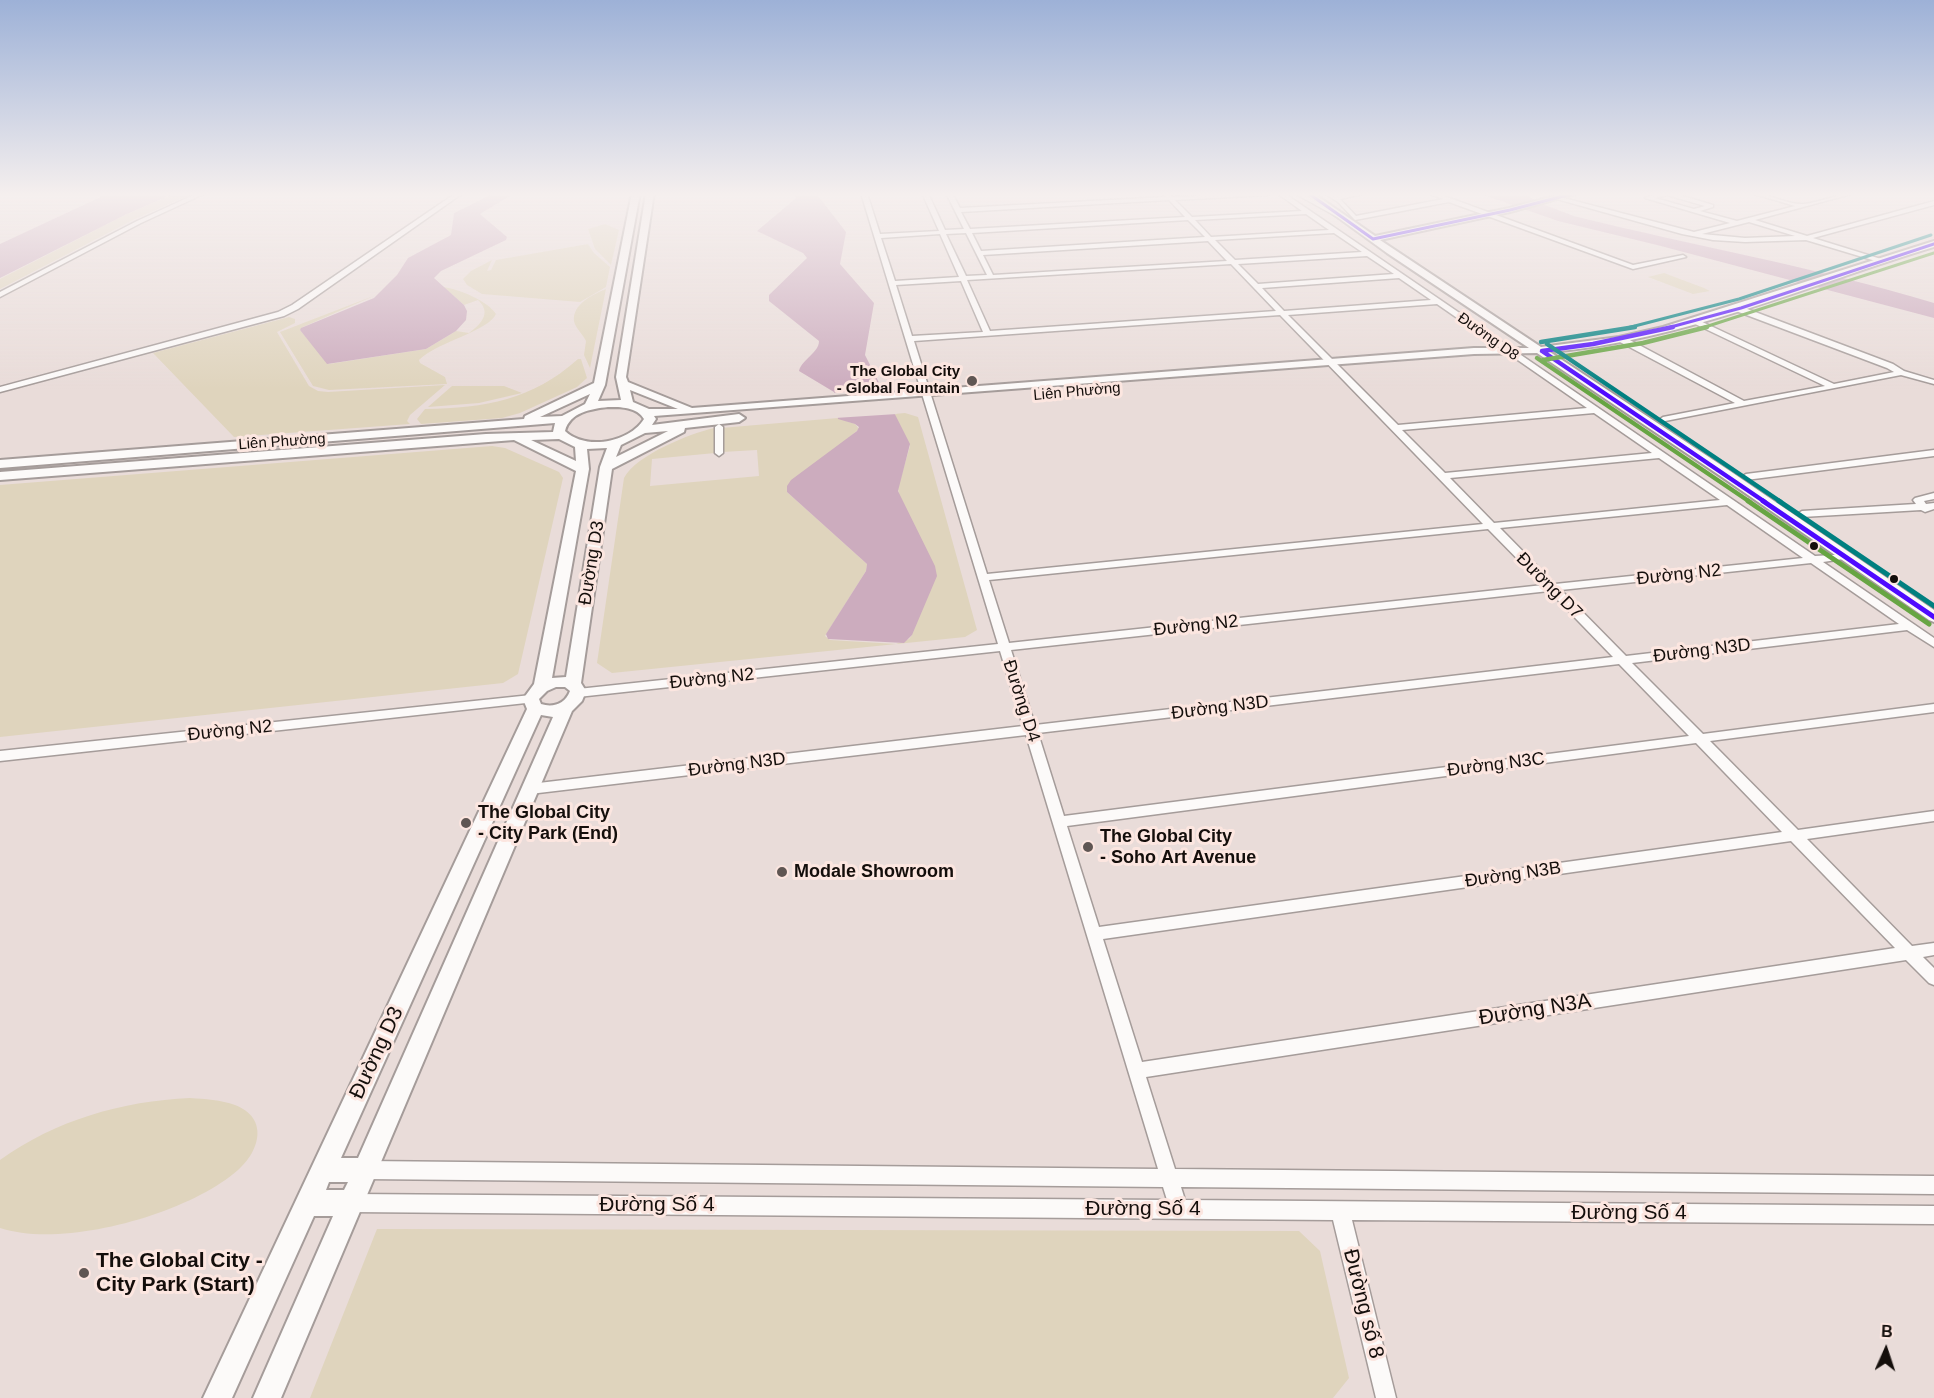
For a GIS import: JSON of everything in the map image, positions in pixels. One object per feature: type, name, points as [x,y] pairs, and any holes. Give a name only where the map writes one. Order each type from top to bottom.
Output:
[{"type":"street","points":[[0,295],[70,258]]},
{"type":"street","points":[[2,386],[281,314],[295,307],[366,258]]},
{"type":"street","points":[[590,406],[599,385],[623,258]]},
{"type":"street","points":[[628,404],[621,383],[640,258]]},
{"type":"street","name":"Đường D4","points":[[883,258],[982,578],[1032,730],[1058,822],[1179,1209]]},
{"type":"street","points":[[954,258],[988,334]]},
{"type":"street","points":[[982,258],[991,277]]},
{"type":"street","name":"Đường D7","points":[[1228,258],[1934,978]]},
{"type":"street","points":[[891,283],[1296,258]]},
{"type":"street","name":"Đường D8","points":[[1374,258],[1934,643]]},
{"type":"street","points":[[1407,258],[1548,350],[1934,617]]},
{"type":"street","points":[[1609,258],[1634,267],[1677,258]]},
{"type":"street","points":[[1873,258],[1879,260]]},
{"type":"street","name":"Liên Phường","points":[[926,398],[1329,362],[1474,351],[1548,350],[1623,340],[1739,309],[1885,258]]},
{"type":"street","name":"Liên Phường","points":[[1739,309],[1805,296],[1881,268],[1915,258]]},
{"type":"street","points":[[621,268],[638,268]]},
{"type":"street","points":[[1255,286],[1400,276]]},
{"type":"street","points":[[908,339],[1438,302]]},
{"type":"street","points":[[1739,309],[1890,366],[1901,373],[1934,382]]},
{"type":"street","points":[[1696,321],[1832,386]]},
{"type":"street","points":[[1623,340],[1743,404]]},
{"type":"street","points":[[1548,350],[1663,420],[1934,603]]},
{"type":"street","name":"Liên Phường","points":[[0,464],[518,424],[564,419],[590,406],[607,403],[628,404],[646,412],[692,416],[894,400],[1338,371],[1485,359],[1511,352]]},
{"type":"street","points":[[605,355],[624,354]]},
{"type":"street","points":[[1663,420],[1901,373]]},
{"type":"street","points":[[621,383],[692,416]]},
{"type":"street","points":[[518,424],[599,385]]},
{"type":"street","points":[[1394,428],[1595,410]]},
{"type":"street","points":[[644,430],[650,421],[646,412]]},
{"type":"street","points":[[606,467],[692,416]]},
{"type":"street","name":"Liên Phường","points":[[0,476],[514,437],[561,435],[570,442],[581,444],[616,442],[644,430],[692,416]]},
{"type":"street","points":[[561,435],[558,427],[564,419]]},
{"type":"street","points":[[719,427],[719,453]]},
{"type":"street","points":[[514,437],[584,469]]},
{"type":"street","name":"Đường D3","points":[[267,1398],[572,695],[606,467],[616,442]]},
{"type":"street","name":"Đường D3","points":[[217,1398],[497,794],[537,698],[584,469],[581,444]]},
{"type":"street","points":[[1746,477],[1934,453]]},
{"type":"street","points":[[1442,476],[1660,455]]},
{"type":"street","points":[[72,471],[84,457]]},
{"type":"street","points":[[1934,496],[1918,500],[1923,507],[1934,514]]},
{"type":"street","points":[[982,578],[1729,502]]},
{"type":"street","points":[[1788,517],[1802,514],[1934,506]]},
{"type":"street","name":"Đường N2","points":[[572,695],[1846,556]]},
{"type":"street","points":[[560,594],[587,591]]},
{"type":"street","name":"Đường N3D","points":[[530,789],[1910,626]]},
{"type":"street","points":[[559,681],[572,695],[551,711],[537,698],[559,681]]},
{"type":"street","name":"Đường N2","points":[[0,756],[537,698]]},
{"type":"street","name":"Đường N3C","points":[[1058,822],[1934,708]]},
{"type":"street","points":[[497,794],[530,789]]},
{"type":"street","name":"Đường N3B","points":[[1093,934],[1934,816]]},
{"type":"street","name":"Đường N3A","points":[[1135,1071],[1934,949]]},
{"type":"street","points":[[323,1170],[1934,1185]]},
{"type":"street","points":[[307,1203],[351,1203]]},
{"type":"street","name":"Đường Số 4","points":[[351,1203],[1934,1215]]},
{"type":"street","name":"Đường số 8","points":[[1340,1210],[1386,1398]]},
{"type":"shaded area","points":[[0,258],[39,258],[0,278]]},
{"type":"shaded area","points":[[41,258],[59,258],[0,289],[0,279]]},
{"type":"shaded area","points":[[408,258],[468,258],[441,271],[434,278],[464,305],[467,311],[466,320],[456,331],[426,349],[327,364],[300,330],[301,328],[374,298],[397,275]]},
{"type":"shaded area","points":[[600,258],[610,267],[606,287],[580,302],[482,294],[467,285],[463,279],[471,271],[492,260],[487,271],[491,270],[496,260]]},
{"type":"shaded area","points":[[604,258],[613,258],[611,265]]},
{"type":"shaded area","points":[[807,258],[841,258],[840,264],[874,303],[865,355],[910,444],[898,491],[935,566],[937,576],[912,635],[904,643],[828,639],[826,634],[866,571],[867,564],[787,492],[787,486],[791,480],[857,431],[859,427],[838,419],[834,392],[799,371],[816,349],[819,341],[769,301],[769,295]]},
{"type":"shaded area","points":[[1707,258],[1757,258],[1890,290],[1934,303],[1934,318]]},
{"type":"shaded area","points":[[1664,273],[1710,291],[1693,294],[1648,277]]},
{"type":"shaded area","points":[[443,287],[472,296],[487,305],[496,314],[484,326],[469,333],[483,318],[484,309],[478,300],[464,305]]},
{"type":"shaded area","points":[[606,289],[590,368],[584,355],[586,341],[575,324],[574,315],[585,300]]},
{"type":"shaded area","points":[[376,295],[300,330],[329,364],[426,349],[456,331],[469,333],[419,360],[420,363],[445,377],[447,384],[329,390],[313,386],[280,332]]},
{"type":"shaded area","points":[[289,317],[295,319],[295,323],[277,332],[309,386],[318,391],[445,385],[410,415],[407,421],[410,424],[234,437],[153,353]]},
{"type":"shaded area","points":[[581,359],[587,378],[577,387],[520,413],[502,418],[421,424],[417,419],[425,409],[488,404],[525,393],[561,373]]},
{"type":"shaded area","points":[[452,386],[504,386],[522,393],[479,403],[428,407]]},
{"type":"shaded area","points":[[905,413],[918,417],[977,630],[965,637],[612,673],[597,663],[624,478],[630,469],[664,447],[714,428],[715,453],[652,459],[650,486],[759,476],[757,450],[722,452],[721,428],[838,418],[855,424],[859,429],[787,492],[867,564],[866,571],[825,636],[830,640],[896,644],[909,639],[912,635],[898,487],[910,446],[894,414]]},
{"type":"shaded area","points":[[492,446],[505,448],[559,472],[563,478],[518,674],[503,683],[0,737],[0,485]]},
{"type":"shaded area","points":[[190,1098],[235,1105],[246,1111],[257,1126],[258,1135],[252,1154],[238,1170],[216,1186],[189,1201],[158,1213],[90,1230],[57,1234],[27,1233],[0,1228],[0,1160],[44,1134],[90,1115],[140,1103]]},
{"type":"shaded area","points":[[377,1229],[1299,1231],[1320,1251],[1349,1378],[1333,1398],[310,1398]]},
{"type":"pier","points":[[884,389],[897,414],[835,418],[831,393]]},
{"type":"transit line","points":[[1541,342],[1592,335],[1690,313],[1861,258]]},
{"type":"transit line","points":[[1542,351],[1593,344],[1692,322],[1891,258]]},
{"type":"transit line","points":[[1543,360],[1594,353],[1692,331],[1918,258]]},
{"type":"transit line","points":[[1547,344],[1934,606]]},
{"type":"transit line","points":[[1542,351],[1934,617]]},
{"type":"transit line","points":[[1537,358],[1929,624]]},
{"type":"place","name":"The Global City - Global Fountain","points":[[972,381]]},
{"type":"place","name":"The Global City - City Park (End)","points":[[466,823]]},
{"type":"place","name":"The Global City - Soho Art Avenue","points":[[1088,847]]},
{"type":"place","name":"Modale Showroom","points":[[782,872]]},
{"type":"place","name":"The Global City - City Park (Start)","points":[[84,1273]]}]
